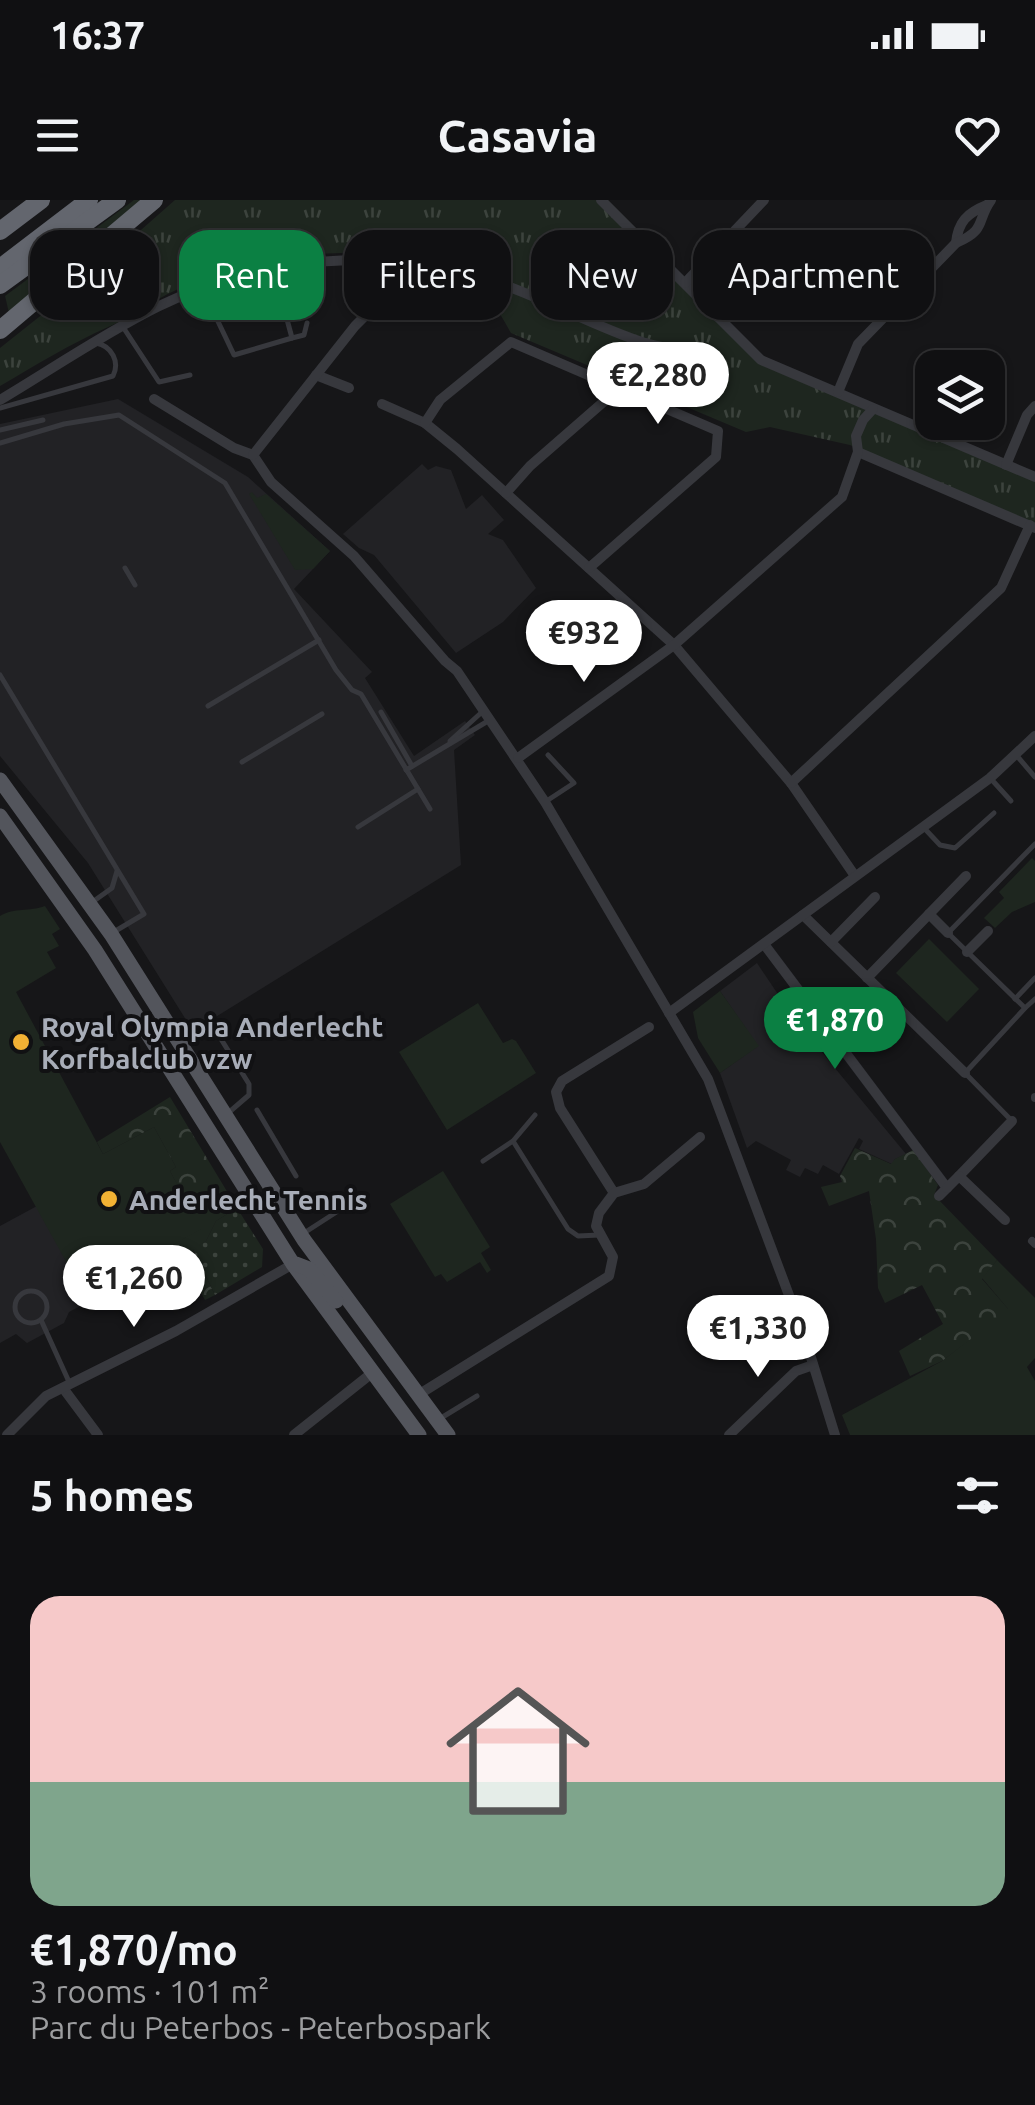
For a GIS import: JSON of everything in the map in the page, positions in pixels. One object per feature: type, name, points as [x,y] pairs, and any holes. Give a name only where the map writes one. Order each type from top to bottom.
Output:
[{"type":"highway","points":[[0,231],[40,200]]},
{"type":"highway","points":[[0,268],[89,200]]},
{"type":"highway","points":[[0,284],[116,200]]},
{"type":"highway","points":[[0,330],[154,200]]},
{"type":"main road","points":[[0,780],[179,1034],[224,1115],[300,1235],[448,1435]]},
{"type":"main road","points":[[0,816],[95,950],[293,1264],[419,1435]]},
{"type":"main road","points":[[293,1264],[309,1269],[375,1353],[396,1366]]},
{"type":"street","points":[[601,200],[761,360],[1035,477]]},
{"type":"street","points":[[685,283],[764,200]]},
{"type":"street","points":[[838,392],[858,344],[956,242],[970,237],[984,222],[989,202]]},
{"type":"street","points":[[324,263],[360,259],[432,266],[490,280],[646,343],[697,354],[706,366],[703,374],[690,381],[646,343]]},
{"type":"street","points":[[0,400],[179,298]]},
{"type":"street","points":[[252,455],[361,320]]},
{"type":"street","points":[[425,423],[440,400],[511,342],[718,431],[716,457],[589,568]]},
{"type":"street","points":[[316,375],[349,388]]},
{"type":"street","points":[[506,492],[608,398],[613,386]]},
{"type":"street","points":[[154,399],[252,455],[271,482],[314,524],[329,532],[457,671],[518,758],[708,1079],[835,1435]]},
{"type":"street","points":[[382,404],[425,423],[674,645],[791,783],[856,876]]},
{"type":"street","points":[[1006,465],[1027,415],[1035,406]]},
{"type":"street","points":[[518,758],[674,645],[842,498],[858,452],[856,436],[873,408]]},
{"type":"street","points":[[791,783],[1002,588],[1032,527],[858,452]]},
{"type":"street","points":[[670,1013],[990,778],[1034,738]]},
{"type":"street","points":[[868,978],[966,876]]},
{"type":"street","points":[[830,942],[875,897]]},
{"type":"street","points":[[929,914],[948,933]]},
{"type":"street","points":[[803,916],[965,1073]]},
{"type":"street","points":[[968,952],[988,931]]},
{"type":"street","points":[[764,944],[943,1192],[1012,1121]]},
{"type":"street","points":[[614,1194],[560,1108],[556,1088],[649,1027]]},
{"type":"street","points":[[151,1039],[166,1043],[179,1034]]},
{"type":"street","points":[[418,1395],[609,1276],[612,1257],[599,1234],[596,1219],[614,1194],[644,1184],[700,1137]]},
{"type":"street","points":[[959,1176],[1004,1220]]},
{"type":"street","points":[[6,1435],[46,1396],[176,1331],[293,1264]]},
{"type":"street","points":[[729,1435],[796,1372],[813,1365]]},
{"type":"street","points":[[294,1435],[372,1373]]},
{"type":"street","points":[[67,1386],[98,1435]]},
{"type":"lane","points":[[218,320],[234,354],[304,336],[307,323]]},
{"type":"lane","points":[[287,320],[292,338]]},
{"type":"lane","points":[[122,327],[159,382],[190,375]]},
{"type":"lane","points":[[0,408],[113,376],[117,367],[113,356],[102,344],[95,343]]},
{"type":"lane","points":[[0,441],[119,415],[225,482],[336,670],[352,690],[361,694],[409,768]]},
{"type":"lane","points":[[0,430],[43,420]]},
{"type":"lane","points":[[125,568],[135,585]]},
{"type":"lane","points":[[208,706],[319,640]]},
{"type":"lane","points":[[0,675],[144,914],[111,934]]},
{"type":"lane","points":[[381,712],[430,809]]},
{"type":"lane","points":[[242,762],[322,714]]},
{"type":"lane","points":[[409,768],[488,715]]},
{"type":"lane","points":[[546,802],[574,783],[548,756]]},
{"type":"lane","points":[[1018,756],[1035,776]]},
{"type":"lane","points":[[990,778],[1011,801]]},
{"type":"lane","points":[[358,827],[418,789]]},
{"type":"lane","points":[[924,826],[940,845],[956,848],[994,814]]},
{"type":"lane","points":[[1025,1008],[948,933],[1035,844]]},
{"type":"lane","points":[[90,904],[112,888],[117,868]]},
{"type":"lane","points":[[1015,999],[1035,978]]},
{"type":"lane","points":[[1012,1121],[965,1073],[1035,999]]},
{"type":"lane","points":[[179,1034],[198,1039],[216,1030],[249,1084],[250,1095],[224,1115]]},
{"type":"lane","points":[[258,1110],[296,1176]]},
{"type":"lane","points":[[483,1161],[514,1141],[535,1116]]},
{"type":"lane","points":[[514,1141],[568,1230],[578,1236],[599,1234]]},
{"type":"lane","points":[[300,1235],[352,1202]]},
{"type":"lane","points":[[37,1292],[45,1300],[47,1310],[41,1320],[32,1323],[20,1318],[16,1304],[24,1294],[37,1292]]},
{"type":"lane","points":[[41,1320],[67,1386]]},
{"type":"lane","points":[[437,1421],[477,1396]]},
{"type":"shaded area","points":[[118,399],[248,477],[330,551],[294,589],[372,672],[365,678],[414,756],[465,721],[475,735],[454,750],[461,865],[193,1031],[88,863],[0,756],[0,424]]},
{"type":"shaded area","points":[[422,464],[428,470],[436,466],[451,470],[466,509],[482,495],[504,520],[488,534],[503,540],[536,588],[503,622],[456,653],[374,555],[343,534]]},
{"type":"shaded area","points":[[757,963],[796,1021],[906,1154],[892,1164],[859,1149],[863,1141],[859,1138],[839,1174],[823,1165],[818,1174],[805,1168],[800,1177],[786,1170],[791,1160],[756,1141],[747,1148],[720,1073],[758,1046],[720,991]]},
{"type":"shaded area","points":[[37,1206],[88,1302],[69,1312],[64,1323],[27,1343],[16,1334],[0,1343],[0,1226]]},
{"type":"green space","points":[[134,200],[144,200],[108,230],[94,230]]},
{"type":"green space","points":[[175,200],[596,200],[626,230],[531,230],[531,320],[673,320],[673,277],[693,298],[693,320],[715,320],[759,364],[915,430],[915,440],[938,440],[1035,481],[1035,523],[850,445],[770,427],[746,432],[511,333],[503,320],[511,320],[511,230],[344,230],[344,253],[324,254],[324,230],[179,230],[179,289],[159,299],[159,230],[141,230]]},
{"type":"green space","points":[[30,277],[30,295],[9,313],[5,296]]},
{"type":"green space","points":[[35,320],[123,320],[0,386],[0,348]]},
{"type":"green space","points":[[252,492],[257,498],[266,494],[330,551],[313,569],[295,570],[249,494]]},
{"type":"green space","points":[[1032,858],[1035,902],[1012,912],[995,928],[984,918],[1004,898],[999,892]]},
{"type":"green space","name":"Anderlecht Tennis","points":[[45,906],[60,929],[52,934],[59,946],[47,952],[56,968],[16,992],[103,1154],[154,1127],[176,1167],[170,1171],[202,1229],[84,1294],[0,1142],[0,916]]},
{"type":"green space","points":[[929,939],[979,989],[947,1022],[896,973]]},
{"type":"green space","points":[[720,991],[759,1046],[720,1073],[698,1038],[693,1012]]},
{"type":"green space","points":[[478,1003],[503,1043],[516,1041],[536,1073],[447,1130],[399,1052]]},
{"type":"green space","points":[[170,1097],[237,1208],[216,1221],[206,1241],[193,1250],[215,1295],[205,1300],[174,1244],[201,1229],[170,1171],[176,1167],[154,1127],[103,1154],[97,1142]]},
{"type":"green space","points":[[855,1148],[891,1164],[913,1150],[938,1185],[934,1195],[997,1260],[982,1279],[1009,1310],[942,1361],[910,1376],[899,1351],[943,1324],[922,1285],[885,1303],[878,1288],[869,1191],[829,1206],[821,1187],[842,1182],[840,1176]]},
{"type":"green space","points":[[443,1171],[490,1247],[481,1253],[491,1270],[487,1273],[480,1262],[447,1282],[441,1274],[435,1277],[390,1204]]},
{"type":"green space","points":[[237,1208],[263,1249],[262,1267],[215,1295],[193,1249],[206,1241],[216,1221]]},
{"type":"green space","points":[[997,1260],[1035,1298],[1035,1358],[1027,1367],[1035,1381],[1035,1435],[850,1435],[842,1415],[942,1361],[1008,1309],[982,1278]]},
{"type":"place","name":"Royal Olympia Anderlecht Korfbalclub vzw","points":[[21,1042]]},
{"type":"place","name":"Anderlecht Tennis","points":[[109,1199]]}]
